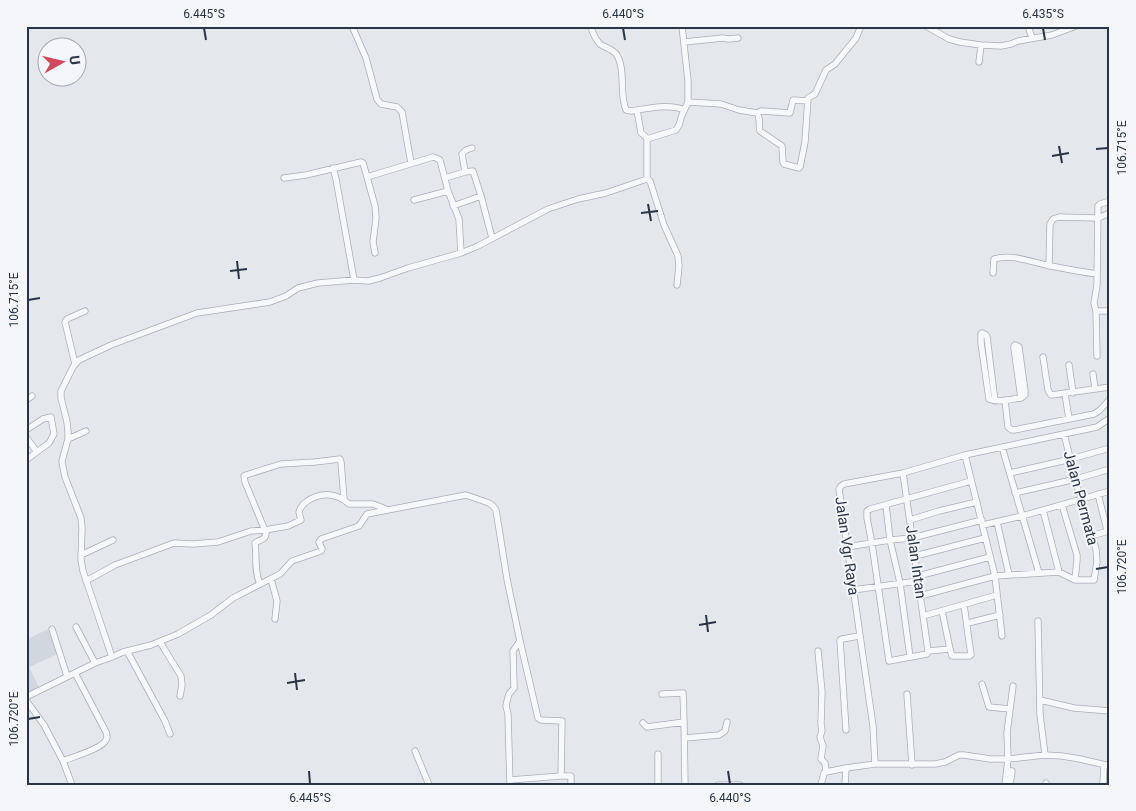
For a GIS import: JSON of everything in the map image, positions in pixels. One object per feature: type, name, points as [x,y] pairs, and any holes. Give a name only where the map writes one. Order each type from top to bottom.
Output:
[{"type":"street","points":[[352,26],[366,58],[377,100],[381,104],[397,107],[402,112],[411,163]]},
{"type":"street","points":[[591,26],[600,44],[615,52],[618,58],[622,74],[625,108],[628,111],[661,107],[679,107],[684,110]]},
{"type":"street","points":[[647,139],[676,130],[688,102],[688,81],[682,26]]},
{"type":"street","points":[[757,113],[760,130],[782,146],[782,162],[800,168],[805,142],[808,98],[815,94],[826,70],[835,64],[856,38],[861,26]]},
{"type":"street","points":[[926,26],[955,41],[981,45],[1008,45],[1032,38],[1052,35],[1076,26]]},
{"type":"street","points":[[1028,26],[1032,38]]},
{"type":"street","points":[[684,42],[738,38]]},
{"type":"street","points":[[979,62],[981,45]]},
{"type":"street","points":[[688,102],[721,104],[738,110],[757,113],[761,111],[790,113],[793,100],[808,101]]},
{"type":"street","points":[[637,110],[641,133],[647,139],[647,179],[650,181],[664,226],[678,256],[680,266],[677,285]]},
{"type":"street","points":[[464,172],[462,154],[472,148]]},
{"type":"street","points":[[367,177],[433,157],[440,160],[448,191],[460,224],[462,253]]},
{"type":"street","points":[[284,178],[363,163],[375,206],[376,218],[373,242],[375,253]]},
{"type":"street","points":[[333,168],[354,280]]},
{"type":"street","points":[[445,178],[473,171],[492,238]]},
{"type":"street","points":[[112,657],[82,571],[82,528],[65,477],[62,461],[68,439],[67,422],[61,394],[70,373],[79,360],[110,344],[197,313],[279,300],[306,285],[354,280],[368,281],[462,253],[548,209],[578,199],[606,193],[647,179]]},
{"type":"street","points":[[414,200],[448,191]]},
{"type":"street","points":[[454,206],[481,196]]},
{"type":"street","points":[[1096,356],[1096,311],[1094,303],[1097,288],[1099,205],[1110,201]]},
{"type":"street","points":[[1049,266],[1050,224],[1053,219],[1059,217],[1098,218],[1110,213]]},
{"type":"street","points":[[993,273],[993,261],[995,258],[1023,259],[1049,266],[1097,274]]},
{"type":"street","points":[[75,364],[65,322],[67,319],[85,311]]},
{"type":"street","points":[[1096,311],[1110,311]]},
{"type":"street","points":[[995,401],[987,337],[982,333],[981,342],[988,397],[995,401],[1021,398],[1023,397],[1025,391],[1019,347],[1016,345],[1014,348],[1021,398]]},
{"type":"street","points":[[1043,357],[1049,393],[1054,395],[1065,394],[1110,387]]},
{"type":"street","points":[[1069,365],[1073,393]]},
{"type":"street","points":[[1093,374],[1095,389]]},
{"type":"street","points":[[1065,394],[1069,419]]},
{"type":"street","points":[[26,400],[32,396]]},
{"type":"street","points":[[1005,400],[1007,424],[1012,430],[1097,412],[1110,399]]},
{"type":"street","points":[[26,430],[43,419],[51,417],[54,434],[49,443],[26,460]]},
{"type":"street","name":"Jalan Vgr Raya","points":[[875,764],[873,726],[839,489],[841,486],[903,473],[964,455],[1097,427],[1110,418]]},
{"type":"street","points":[[68,439],[86,431]]},
{"type":"street","name":"Jalan Permata","points":[[1064,434],[1096,549],[1097,562],[1092,581],[1074,580]]},
{"type":"street","points":[[26,437],[37,452]]},
{"type":"street","points":[[1002,447],[1039,573]]},
{"type":"street","points":[[1010,473],[1071,460],[1110,448]]},
{"type":"street","points":[[964,455],[994,576],[1002,636]]},
{"type":"street","points":[[260,584],[257,575],[254,544],[266,535],[244,476],[282,464],[340,459],[344,499]]},
{"type":"street","points":[[1016,493],[1110,469]]},
{"type":"street","name":"Jalan Intan","points":[[903,473],[928,651]]},
{"type":"street","points":[[950,649],[928,651],[927,654],[889,661],[867,512],[870,509],[971,481]]},
{"type":"street","points":[[847,547],[912,538],[982,523],[996,522],[1110,491]]},
{"type":"street","points":[[86,581],[115,565],[174,544],[218,542],[251,531],[288,526],[301,520],[299,512],[301,506],[314,496],[329,494],[344,499],[349,504],[373,504],[387,510]]},
{"type":"street","points":[[1092,536],[1107,530],[1098,494]]},
{"type":"street","points":[[72,785],[63,761],[44,725],[26,698],[95,663],[127,651],[160,642],[178,634],[211,615],[234,598],[280,574],[292,561],[321,551],[319,541],[321,538],[359,526],[367,514],[466,495],[493,506],[496,513],[501,549],[538,718],[541,720],[562,721],[561,776]]},
{"type":"street","points":[[910,520],[977,502]]},
{"type":"street","points":[[920,596],[994,576],[1059,572],[1074,580],[1077,560],[1062,504]]},
{"type":"street","points":[[886,505],[890,540],[900,583],[910,657]]},
{"type":"street","points":[[1043,510],[1059,572]]},
{"type":"street","points":[[996,522],[1008,575]]},
{"type":"street","points":[[915,556],[985,538]]},
{"type":"street","points":[[81,555],[112,540]]},
{"type":"street","points":[[853,590],[900,583],[990,557]]},
{"type":"street","points":[[271,579],[277,601],[275,619]]},
{"type":"street","points":[[923,616],[997,595]]},
{"type":"street","points":[[942,611],[952,656],[971,656],[968,623],[964,605]]},
{"type":"street","points":[[968,623],[1000,615]]},
{"type":"street","points":[[1038,621],[1042,740],[1045,755]]},
{"type":"street","points":[[76,628],[95,663]]},
{"type":"street","points":[[52,629],[67,676]]},
{"type":"street","points":[[846,730],[840,640],[842,638],[859,636]]},
{"type":"street","points":[[520,641],[513,651],[514,685],[506,706],[508,714],[510,782],[571,776],[571,785]]},
{"type":"street","points":[[160,642],[181,676],[180,696]]},
{"type":"street","points":[[127,651],[165,721],[170,734]]},
{"type":"street","points":[[818,651],[822,692],[822,730],[820,737],[823,746],[821,759],[825,763],[826,772],[824,773],[822,785]]},
{"type":"street","points":[[63,761],[97,748],[105,743],[107,739],[106,732],[75,672]]},
{"type":"street","points":[[982,684],[989,707],[1010,709]]},
{"type":"street","points":[[1005,785],[1008,760],[1007,733],[1013,686]]},
{"type":"street","points":[[662,694],[683,693],[685,785]]},
{"type":"street","points":[[907,694],[912,765]]},
{"type":"street","points":[[1040,700],[1074,708],[1110,711]]},
{"type":"street","points":[[643,723],[647,727],[684,722]]},
{"type":"street","points":[[685,738],[718,735],[725,731],[727,722]]},
{"type":"street","points":[[415,751],[429,785]]},
{"type":"street","points":[[658,754],[658,785]]},
{"type":"street","points":[[826,772],[875,764],[941,764],[959,755],[1008,760],[1045,755],[1070,757],[1107,765],[1103,784]]},
{"type":"street","points":[[845,785],[846,768]]},
{"type":"street","points":[[1007,770],[1012,771],[1010,785]]},
{"type":"street","points":[[718,785],[740,785]]},
{"type":"shaded area","points":[[48,629],[58,654],[29,667],[39,687],[26,694],[26,640]]}]
